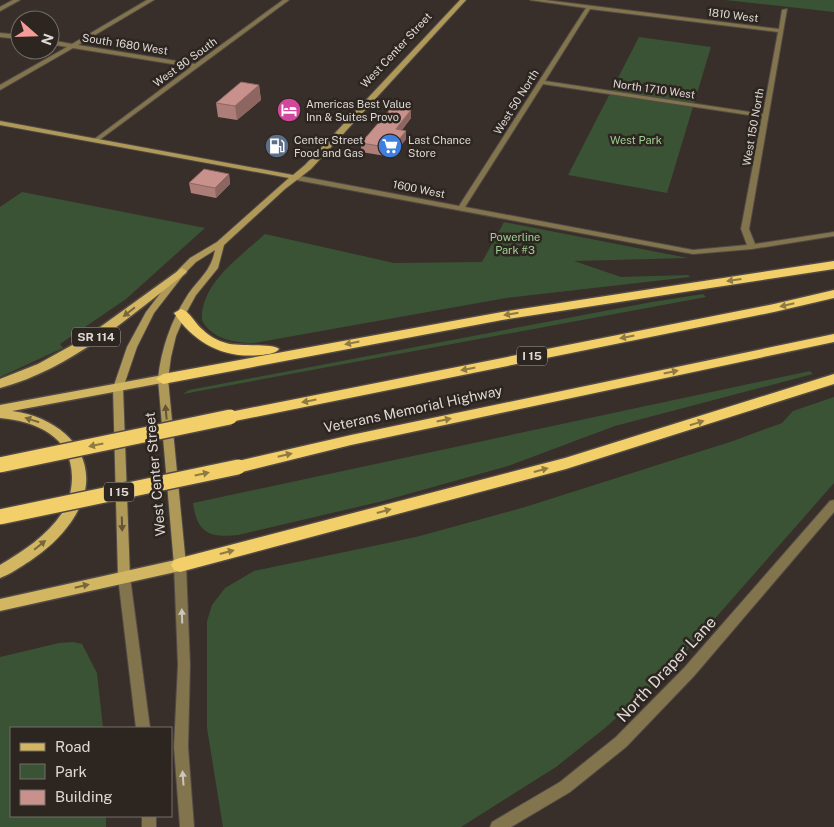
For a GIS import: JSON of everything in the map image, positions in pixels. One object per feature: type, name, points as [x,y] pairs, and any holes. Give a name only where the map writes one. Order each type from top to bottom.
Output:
[{"type":"highway","points":[[163,379],[323,348],[560,306],[834,265]]},
{"type":"highway","name":"Veterans Memorial Highway","points":[[0,465],[774,308],[834,294]]},
{"type":"highway","points":[[181,313],[198,334],[219,346],[247,352],[300,346],[323,348]]},
{"type":"highway","name":"Veterans Memorial Highway","points":[[0,518],[238,467],[351,440],[834,338]]},
{"type":"highway","points":[[180,565],[566,463],[834,378]]},
{"type":"main road","name":"West Center Street","points":[[124,577],[118,388],[140,330],[150,312],[193,260],[220,244],[294,177],[308,167],[463,0]]},
{"type":"main road","name":"1600 West","points":[[0,123],[294,177]]},
{"type":"main road","name":"West Center Street","points":[[180,565],[163,379],[168,347],[181,313],[191,295],[215,266],[220,244]]},
{"type":"main road","name":"SR 114","points":[[0,384],[42,367],[89,341],[182,271]]},
{"type":"main road","points":[[0,409],[163,379]]},
{"type":"main road","points":[[0,414],[34,420],[58,434],[73,448],[78,459],[81,475],[78,494],[69,513],[55,532],[38,547],[0,572]]},
{"type":"main road","points":[[0,604],[180,565]]},
{"type":"street","points":[[0,9],[17,0]]},
{"type":"street","points":[[0,88],[151,0]]},
{"type":"street","name":"West 80 South","points":[[96,140],[286,0]]},
{"type":"street","name":"1810 West","points":[[533,0],[781,31]]},
{"type":"street","name":"West 50 North","points":[[460,208],[589,7]]},
{"type":"street","name":"West 150 North","points":[[752,247],[745,229],[785,10]]},
{"type":"street","name":"South 1680 West","points":[[60,44],[196,66]]},
{"type":"street","name":"North 1710 West","points":[[540,82],[766,116]]},
{"type":"street","name":"1600 West","points":[[294,177],[693,252],[752,247],[834,234]]},
{"type":"street","name":"North Draper Lane","points":[[497,827],[565,787],[620,742],[689,672],[834,504]]},
{"type":"street","name":"West Center Street","points":[[180,565],[184,665],[181,747],[187,827]]},
{"type":"street","name":"West Center Street","points":[[124,577],[144,727]]},
{"type":"green space","points":[[725,0],[834,0],[834,12]]},
{"type":"green space","name":"West Park","points":[[639,37],[711,47],[667,193],[568,175]]},
{"type":"green space","points":[[22,192],[205,228],[126,299],[60,344],[63,348],[0,377],[0,207]]},
{"type":"green space","name":"Powerline Park #3","points":[[504,222],[688,258],[574,261],[621,277],[688,275],[690,277],[506,298],[254,343],[232,341],[217,336],[211,332],[202,320],[203,307],[214,283],[223,272],[265,234],[394,263],[482,262]]},
{"type":"green space","points":[[703,294],[706,297],[183,394],[189,390]]},
{"type":"green space","points":[[810,371],[813,374],[615,426],[508,466],[383,501],[238,535],[219,535],[206,531],[201,527],[195,513],[193,503]]},
{"type":"green space","points":[[834,397],[834,483],[667,673],[605,728],[556,767],[461,827],[223,827],[207,728],[207,621],[212,605],[225,588],[254,571],[416,537],[525,507],[733,441],[782,423],[793,411]]},
{"type":"green space","points":[[73,642],[82,644],[97,673],[103,727],[10,727],[10,817],[106,817],[106,827],[0,827],[0,657],[59,643]]},
{"type":"building","points":[[241,82],[259,85],[235,106],[216,103]]},
{"type":"building","points":[[392,107],[411,110],[396,129],[406,131],[392,148],[361,143]]},
{"type":"building","points":[[204,169],[229,174],[215,188],[189,183]]},
{"type":"place","name":"Americas Best Value Inn & Suites Provo","points":[[289,110]]},
{"type":"place","name":"Center Street Food and Gas","points":[[277,146]]},
{"type":"place","name":"Last Chance Store","points":[[390,146]]}]
